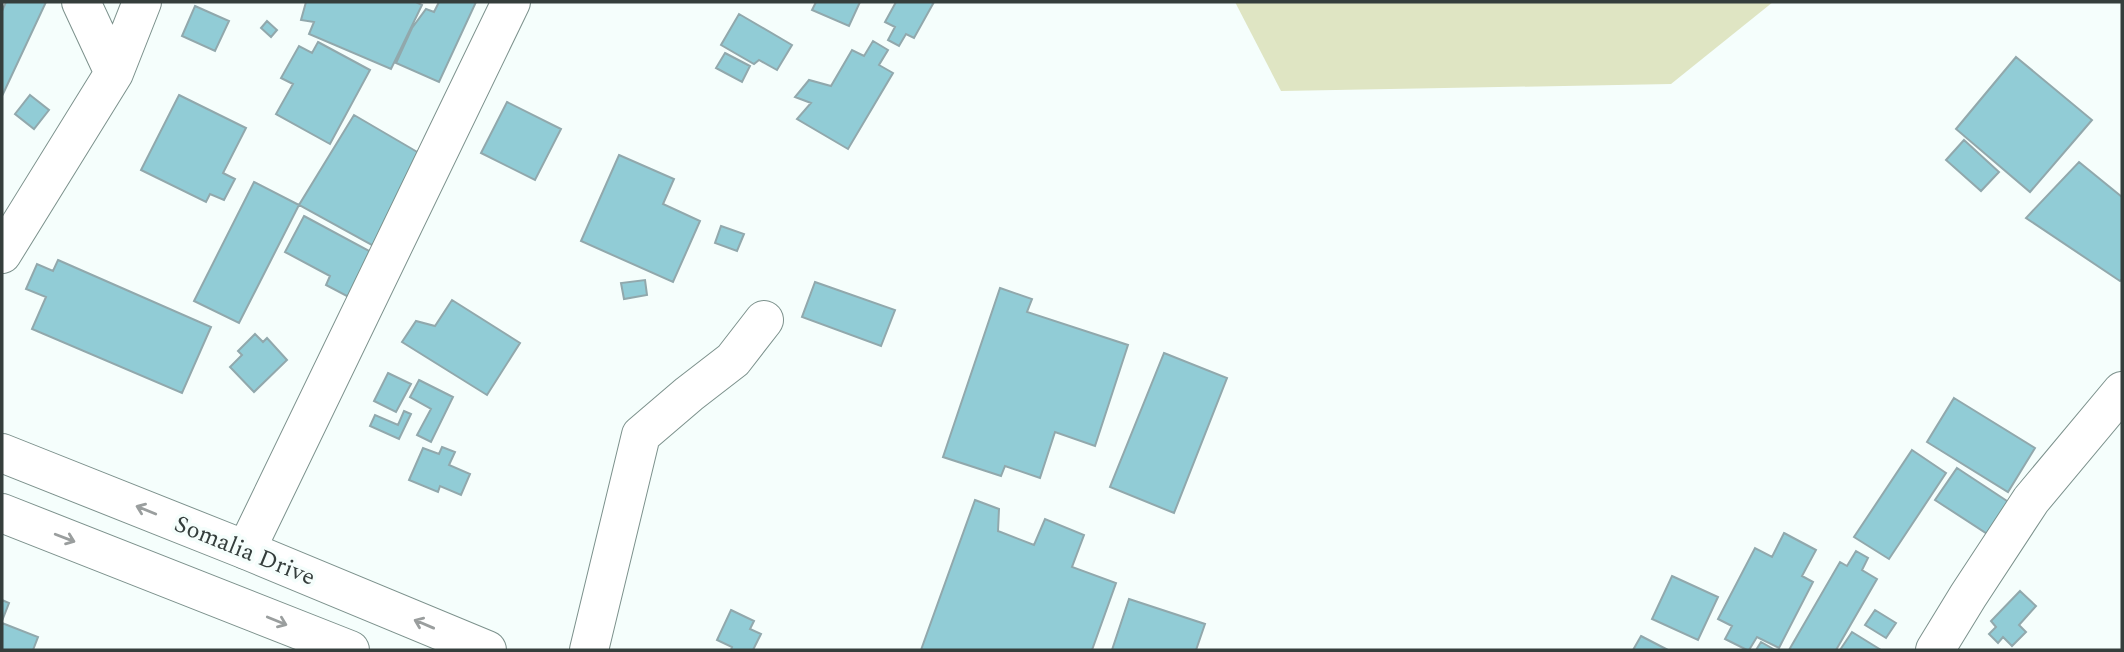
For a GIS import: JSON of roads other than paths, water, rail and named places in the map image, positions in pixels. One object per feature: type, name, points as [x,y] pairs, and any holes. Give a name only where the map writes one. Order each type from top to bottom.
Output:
[{"type":"street","points":[[81,2],[114,73]]},
{"type":"street","points":[[2,254],[114,73],[142,2]]},
{"type":"street","points":[[246,550],[511,2]]},
{"type":"street","points":[[589,650],[641,435],[733,360],[764,320]]},
{"type":"street","points":[[1935,650],[2031,500],[2122,391]]},
{"type":"street","name":"Somalia Drive","points":[[2,453],[487,650]]},
{"type":"street","points":[[2,513],[350,650]]}]
